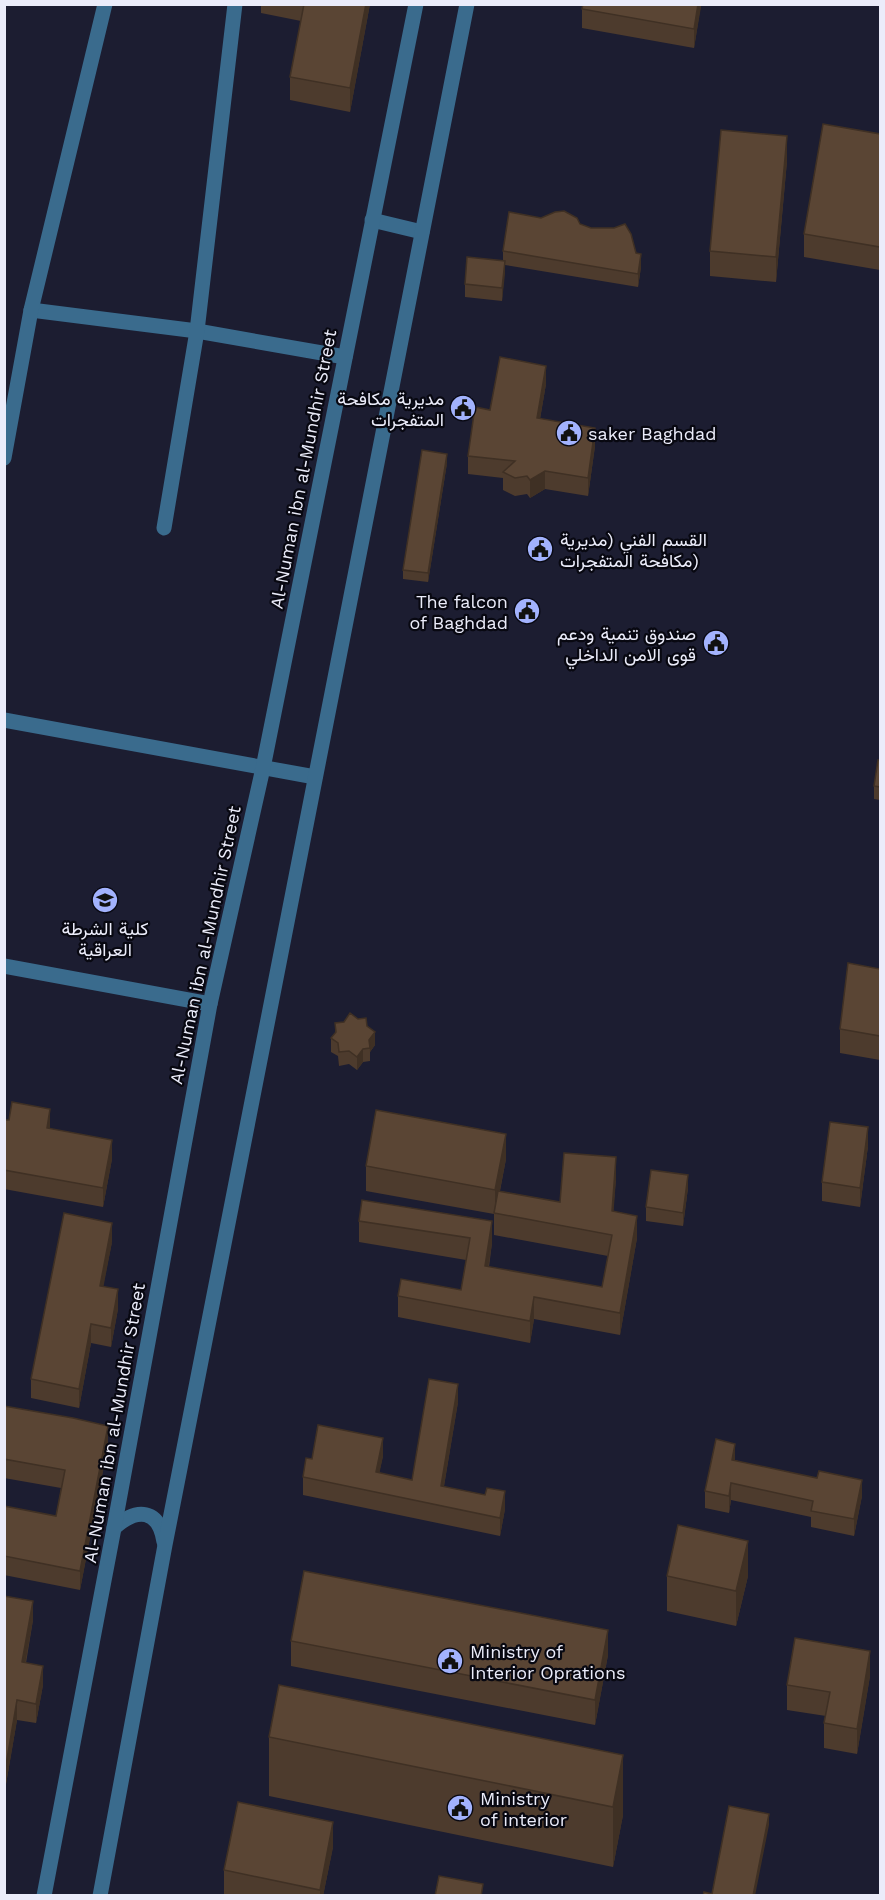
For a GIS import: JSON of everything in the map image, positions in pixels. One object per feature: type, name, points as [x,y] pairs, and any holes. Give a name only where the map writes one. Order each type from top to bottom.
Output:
[{"type":"street","points":[[4,458],[31,310],[105,4]]},
{"type":"street","points":[[165,528],[196,331],[235,4]]},
{"type":"street","name":"Al-Numan ibn al-Mundhir Street","points":[[44,1896],[210,1004],[262,768],[416,4]]},
{"type":"street","points":[[100,1896],[165,1545],[466,4]]},
{"type":"street","points":[[372,220],[422,232]]},
{"type":"street","points":[[31,310],[196,331],[345,357]]},
{"type":"street","points":[[4,720],[315,777]]},
{"type":"street","points":[[4,966],[210,1004]]},
{"type":"street","points":[[114,1528],[136,1514],[146,1515],[157,1520],[161,1526],[165,1545]]},
{"type":"building","points":[[304,4],[366,4],[350,88],[290,77]]},
{"type":"building","points":[[583,4],[698,4],[694,29],[582,9]]},
{"type":"building","points":[[823,124],[880,134],[880,247],[804,234]]},
{"type":"building","points":[[721,130],[787,136],[776,257],[710,251]]},
{"type":"building","points":[[564,211],[577,218],[580,224],[591,228],[614,228],[625,224],[631,234],[636,253],[641,254],[638,274],[503,251],[509,212],[541,218]]},
{"type":"building","points":[[467,257],[505,261],[502,288],[465,284]]},
{"type":"building","points":[[500,357],[546,366],[537,418],[595,428],[588,478],[545,471],[530,480],[527,476],[515,478],[503,472],[515,461],[468,456],[475,407],[490,410]]},
{"type":"building","points":[[422,450],[447,454],[428,573],[403,570]]},
{"type":"building","points":[[878,760],[880,760],[880,787],[874,786]]},
{"type":"building","points":[[848,963],[880,969],[880,1036],[840,1029]]},
{"type":"building","points":[[350,1013],[358,1019],[366,1018],[367,1026],[375,1032],[369,1040],[370,1048],[363,1049],[357,1057],[349,1051],[339,1052],[338,1043],[331,1038],[336,1032],[335,1023],[344,1022]]},
{"type":"building","points":[[12,1102],[50,1109],[47,1128],[112,1140],[103,1188],[4,1170],[4,1120],[9,1120]]},
{"type":"building","points":[[376,1110],[506,1134],[495,1190],[366,1166]]},
{"type":"building","points":[[830,1122],[868,1127],[860,1188],[822,1182]]},
{"type":"building","points":[[564,1153],[616,1157],[612,1211],[637,1216],[620,1313],[534,1297],[530,1321],[398,1296],[401,1279],[461,1290],[470,1238],[359,1221],[362,1200],[492,1221],[485,1266],[602,1287],[612,1235],[494,1213],[498,1191],[560,1202]]},
{"type":"building","points":[[651,1170],[688,1175],[683,1213],[646,1207]]},
{"type":"building","points":[[64,1213],[112,1223],[100,1286],[118,1289],[111,1328],[91,1324],[79,1389],[31,1379]]},
{"type":"building","points":[[429,1379],[458,1384],[441,1486],[485,1495],[487,1488],[505,1491],[500,1518],[303,1477],[306,1458],[312,1459],[318,1425],[383,1438],[376,1472],[412,1480]]},
{"type":"building","points":[[4,1406],[108,1426],[80,1571],[4,1556],[4,1506],[56,1516],[65,1470],[4,1459]]},
{"type":"building","points":[[716,1439],[735,1444],[732,1460],[817,1478],[819,1471],[862,1480],[854,1519],[811,1511],[813,1501],[731,1483],[729,1496],[705,1491]]},
{"type":"building","points":[[678,1525],[748,1541],[736,1591],[667,1576]]},
{"type":"building","name":"Ministry of Interior Oprations","points":[[304,1571],[608,1630],[595,1700],[291,1641]]},
{"type":"building","points":[[4,1596],[33,1601],[22,1662],[43,1666],[36,1704],[17,1700],[6,1765],[4,1765]]},
{"type":"building","points":[[795,1638],[870,1651],[857,1729],[824,1723],[830,1692],[787,1685]]},
{"type":"building","points":[[279,1685],[623,1755],[613,1807],[269,1737]]},
{"type":"building","points":[[238,1802],[333,1822],[320,1890],[224,1870]]},
{"type":"building","points":[[729,1806],[769,1814],[753,1896],[703,1896],[704,1892],[712,1894]]},
{"type":"building","points":[[439,1876],[483,1884],[481,1896],[435,1896]]},
{"type":"place","name":"مديرية مكافحة المتفجرات","points":[[463,408]]},
{"type":"place","name":"saker Baghdad","points":[[569,433]]},
{"type":"place","name":"القسم الفني (مديرية مكافحة المتفجرات)","points":[[540,549]]},
{"type":"place","name":"The falcon of Baghdad","points":[[527,611]]},
{"type":"place","name":"صندوق تنمية ودعم قوى الامن الداخلي","points":[[716,643]]},
{"type":"place","name":"كلية الشرطة العراقية","points":[[105,900]]},
{"type":"place","name":"Ministry of Interior Oprations","points":[[450,1661]]},
{"type":"place","name":"Ministry of interior","points":[[460,1808]]}]
